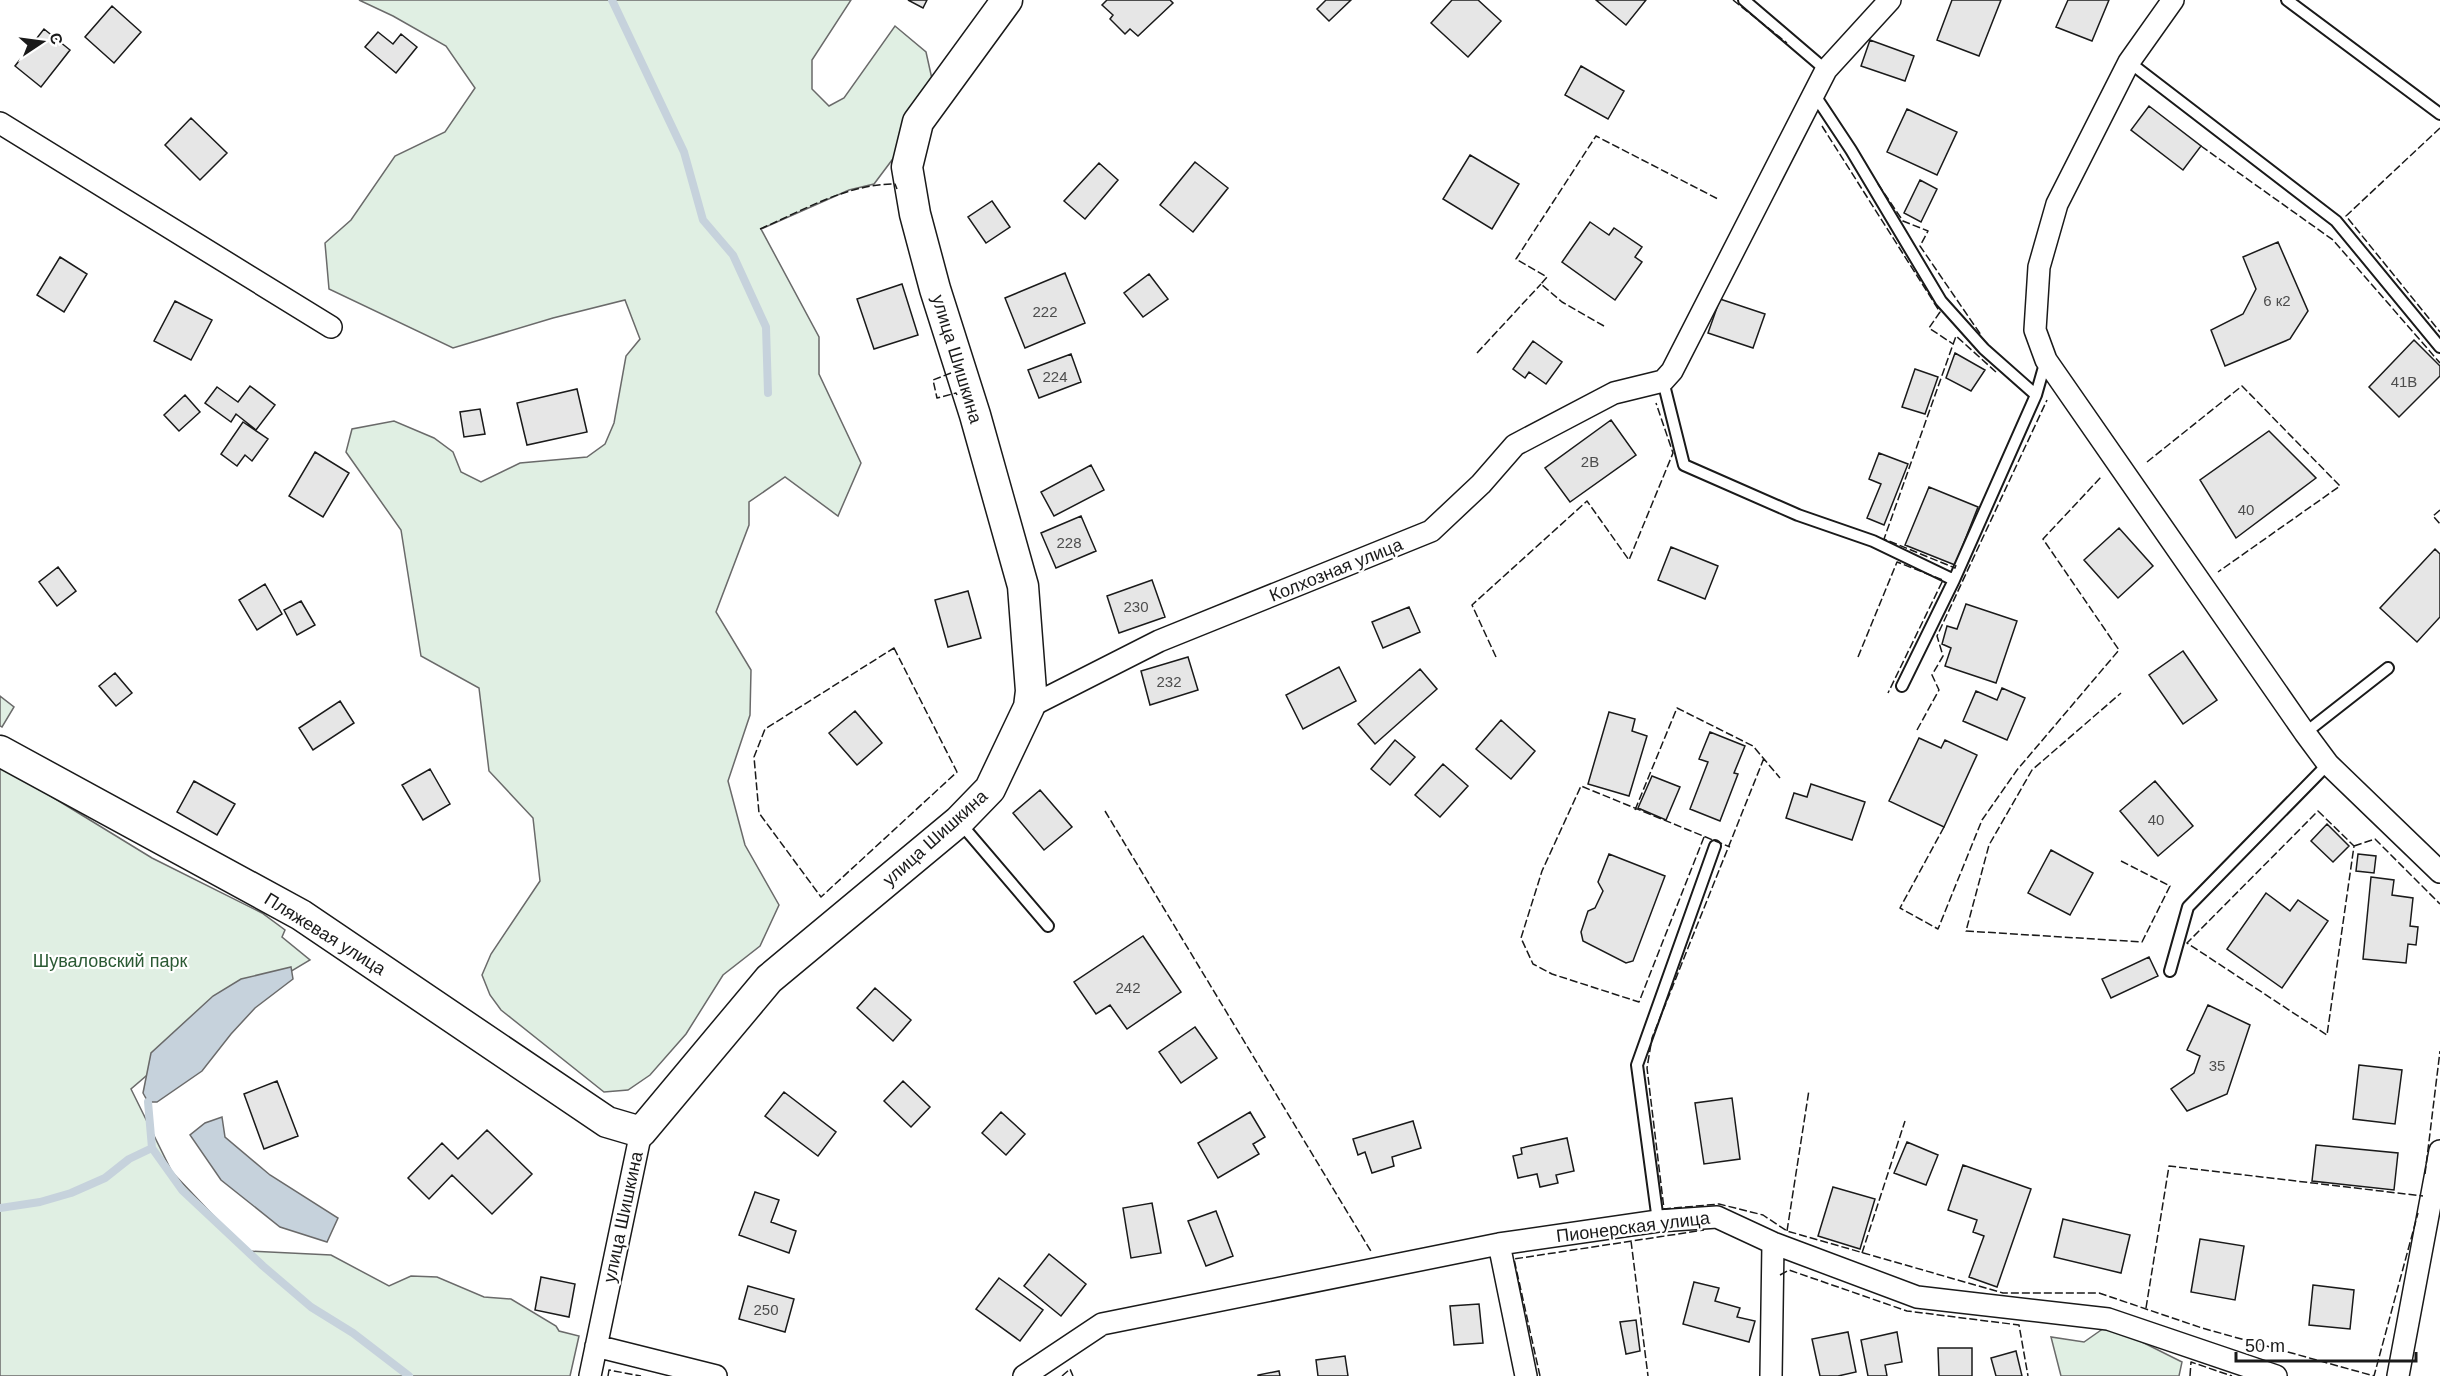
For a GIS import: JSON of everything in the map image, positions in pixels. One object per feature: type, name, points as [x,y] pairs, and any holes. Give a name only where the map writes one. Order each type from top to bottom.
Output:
[{"type":"street","name":"улица Шишкина","points":[[590,1376],[641,1132],[769,980],[959,821],[990,789],[1029,706],[1031,691],[1023,586],[975,415],[935,289],[915,214],[906,167],[918,122],[1007,0]]},
{"type":"street","points":[[1663,381],[1672,371],[1826,70],[1890,0]]},
{"type":"street","points":[[2173,0],[2129,62],[2057,204],[2039,267],[2035,330],[2046,360],[2328,764],[2440,872]]},
{"type":"street","points":[[0,123],[331,327]]},
{"type":"street","name":"Колхозная улица","points":[[1029,706],[1159,641],[1431,531],[1481,484],[1515,445],[1614,393],[1663,381]]},
{"type":"street","name":"Пляжевая улица","points":[[0,751],[301,915],[607,1122],[641,1132]]},
{"type":"street","points":[[2398,1376],[2440,1151]]},
{"type":"street","name":"Пионерская улица","points":[[1024,1376],[1102,1324],[1500,1244],[1658,1221],[1717,1216],[1773,1243],[1917,1297],[2108,1319],[2276,1376]]},
{"type":"street","points":[[1771,1376],[1773,1243]]},
{"type":"street","points":[[1500,1244],[1526,1376]]},
{"type":"street","points":[[596,1346],[716,1376]]},
{"type":"lane","points":[[1744,0],[1826,70]]},
{"type":"lane","points":[[2288,0],[2440,114]]},
{"type":"lane","points":[[2129,62],[2336,221],[2440,347]]},
{"type":"lane","points":[[1815,94],[1941,301],[1984,349],[2036,395]]},
{"type":"lane","points":[[1902,686],[1954,580],[2036,395],[2046,360]]},
{"type":"lane","points":[[1663,381],[1684,465],[1798,515],[1873,541],[1954,580]]},
{"type":"lane","points":[[2305,733],[2388,668]]},
{"type":"lane","points":[[2170,971],[2188,908],[2328,764]]},
{"type":"lane","points":[[959,821],[1048,926]]},
{"type":"lane","points":[[1658,1221],[1637,1065],[1715,846]]},
{"type":"green space","points":[[359,0],[851,0],[812,60],[812,89],[829,106],[844,98],[895,26],[926,52],[932,79],[895,156],[874,184],[849,190],[761,229],[819,337],[819,374],[861,463],[838,516],[785,477],[749,502],[749,525],[716,612],[751,670],[750,715],[728,781],[745,845],[779,905],[760,946],[723,975],[686,1034],[650,1075],[628,1090],[604,1092],[501,1010],[490,995],[482,975],[491,954],[540,881],[533,818],[489,771],[479,688],[421,656],[401,530],[346,452],[352,429],[394,421],[434,438],[453,452],[461,472],[481,482],[520,463],[587,457],[605,444],[614,423],[626,356],[640,339],[625,300],[553,318],[453,348],[329,289],[325,243],[351,220],[395,156],[445,132],[475,88],[446,46]]},
{"type":"green space","points":[[0,696],[14,707],[2,727],[0,726]]},
{"type":"green space","name":"Шуваловский парк","points":[[0,765],[152,858],[262,913],[285,930],[282,937],[310,960],[216,1016],[131,1089],[172,1172],[247,1251],[331,1255],[389,1286],[411,1276],[437,1277],[484,1297],[511,1299],[556,1326],[559,1331],[579,1336],[570,1376],[0,1376]]},
{"type":"green space","points":[[2104,1328],[2136,1339],[2182,1362],[2179,1376],[2061,1376],[2051,1337],[2084,1342]]},
{"type":"shaded area","points":[[291,967],[293,979],[255,1008],[202,1071],[157,1102],[148,1102],[143,1093],[151,1053],[213,996],[241,979]]},
{"type":"shaded area","points":[[222,1117],[225,1137],[270,1175],[338,1218],[327,1242],[280,1227],[221,1180],[190,1135],[205,1123]]},
{"type":"building","points":[[908,0],[927,0],[923,8]]},
{"type":"building","points":[[1107,0],[1170,0],[1173,3],[1138,36],[1130,29],[1125,34],[1110,19],[1113,15],[1102,5]]},
{"type":"building","points":[[1326,0],[1351,0],[1329,21],[1317,9]]},
{"type":"building","points":[[1452,0],[1478,0],[1501,21],[1468,57],[1431,23]]},
{"type":"building","points":[[1596,0],[1646,0],[1626,25]]},
{"type":"building","points":[[1952,0],[2001,0],[1979,56],[1937,40]]},
{"type":"building","points":[[2068,0],[2109,0],[2092,41],[2056,27]]},
{"type":"building","points":[[112,6],[141,32],[114,63],[85,37]]},
{"type":"building","points":[[44,29],[70,50],[41,87],[15,66]]},
{"type":"building","points":[[378,32],[393,44],[401,34],[417,47],[396,73],[365,47]]},
{"type":"building","points":[[1870,40],[1914,56],[1905,81],[1861,66]]},
{"type":"building","points":[[1581,66],[1624,91],[1608,119],[1565,95]]},
{"type":"building","points":[[2149,106],[2201,146],[2183,170],[2131,130]]},
{"type":"building","points":[[1907,109],[1957,132],[1937,175],[1887,152]]},
{"type":"building","points":[[191,118],[227,153],[200,180],[165,145]]},
{"type":"building","points":[[1470,155],[1519,184],[1492,229],[1443,199]]},
{"type":"building","points":[[1195,162],[1228,188],[1193,232],[1160,205]]},
{"type":"building","points":[[1099,163],[1118,180],[1085,219],[1064,201]]},
{"type":"building","points":[[1920,180],[1937,189],[1921,222],[1904,213]]},
{"type":"building","points":[[992,201],[1010,227],[986,243],[968,217]]},
{"type":"building","points":[[1590,222],[1609,235],[1614,228],[1642,247],[1635,257],[1642,262],[1615,300],[1562,262]]},
{"type":"building","points":[[2278,242],[2308,311],[2290,339],[2225,366],[2211,330],[2243,314],[2256,289],[2243,257]]},
{"type":"building","points":[[60,257],[87,274],[64,312],[37,295]]},
{"type":"building","points":[[1065,273],[1085,323],[1025,348],[1005,298]]},
{"type":"building","points":[[1149,274],[1168,299],[1143,317],[1124,293]]},
{"type":"building","points":[[902,284],[918,335],[874,349],[857,299]]},
{"type":"building","points":[[1720,299],[1765,314],[1753,348],[1708,333]]},
{"type":"building","points":[[175,301],[212,320],[191,360],[154,341]]},
{"type":"building","points":[[2414,340],[2440,366],[2440,376],[2399,417],[2369,387]]},
{"type":"building","points":[[1533,341],[1562,362],[1546,384],[1529,372],[1525,378],[1513,369]]},
{"type":"building","points":[[1955,353],[1985,370],[1971,391],[1946,378]]},
{"type":"building","points":[[1071,354],[1081,382],[1039,398],[1028,370]]},
{"type":"building","points":[[1915,369],[1938,377],[1925,414],[1902,407]]},
{"type":"building","points":[[250,386],[275,405],[256,430],[236,414],[231,422],[205,403],[217,387],[238,402]]},
{"type":"building","points":[[577,389],[587,432],[527,445],[517,403]]},
{"type":"building","points":[[185,395],[200,412],[179,431],[164,415]]},
{"type":"building","points":[[480,409],[485,434],[464,437],[460,412]]},
{"type":"building","points":[[1611,420],[1636,455],[1570,502],[1545,468]]},
{"type":"building","points":[[243,422],[268,439],[252,461],[245,455],[237,466],[221,454]]},
{"type":"building","points":[[2269,431],[2316,478],[2236,538],[2200,480]]},
{"type":"building","points":[[315,452],[349,473],[323,517],[289,496]]},
{"type":"building","points":[[1879,453],[1908,464],[1884,525],[1867,518],[1881,484],[1869,479]]},
{"type":"building","points":[[1091,465],[1104,490],[1054,516],[1041,492]]},
{"type":"building","points":[[1929,487],[1978,507],[1955,565],[1905,545]]},
{"type":"building","points":[[1081,516],[1096,551],[1056,568],[1041,533]]},
{"type":"building","points":[[2119,528],[2153,566],[2118,598],[2084,560]]},
{"type":"building","points":[[1671,547],[1718,566],[1705,599],[1658,580]]},
{"type":"building","points":[[2435,549],[2440,554],[2440,617],[2417,642],[2380,608]]},
{"type":"building","points":[[58,567],[76,591],[57,606],[39,582]]},
{"type":"building","points":[[1152,580],[1165,617],[1119,633],[1107,596]]},
{"type":"building","points":[[265,584],[282,614],[257,630],[239,600]]},
{"type":"building","points":[[968,591],[981,638],[948,647],[935,600]]},
{"type":"building","points":[[301,601],[315,625],[297,635],[284,610]]},
{"type":"building","points":[[1966,604],[2017,621],[1996,683],[1945,666],[1951,648],[1942,644],[1947,626],[1957,629]]},
{"type":"building","points":[[1409,607],[1420,632],[1383,648],[1372,622]]},
{"type":"building","points":[[2183,651],[2217,700],[2183,724],[2149,675]]},
{"type":"building","points":[[1188,657],[1198,690],[1150,705],[1141,671]]},
{"type":"building","points":[[1339,667],[1356,701],[1303,729],[1286,695]]},
{"type":"building","points":[[1420,669],[1437,689],[1375,744],[1358,724]]},
{"type":"building","points":[[115,673],[132,693],[116,706],[99,686]]},
{"type":"building","points":[[2002,688],[2025,698],[2007,740],[1963,721],[1976,691],[1997,700]]},
{"type":"building","points":[[340,701],[354,723],[313,750],[299,728]]},
{"type":"building","points":[[855,711],[882,743],[857,765],[829,733]]},
{"type":"building","points":[[1609,712],[1635,719],[1632,731],[1647,736],[1629,796],[1588,784]]},
{"type":"building","points":[[1501,720],[1535,751],[1511,779],[1476,749]]},
{"type":"building","points":[[1710,732],[1745,746],[1734,773],[1738,774],[1720,821],[1690,809],[1708,762],[1699,759]]},
{"type":"building","points":[[1919,738],[1941,748],[1945,740],[1977,755],[1944,827],[1889,801]]},
{"type":"building","points":[[1395,740],[1415,757],[1390,785],[1371,769]]},
{"type":"building","points":[[1443,764],[1468,786],[1440,817],[1415,795]]},
{"type":"building","points":[[430,769],[450,804],[423,820],[402,785]]},
{"type":"building","points":[[1652,776],[1680,787],[1666,820],[1638,808]]},
{"type":"building","points":[[194,781],[235,804],[217,835],[177,812]]},
{"type":"building","points":[[2155,781],[2193,826],[2158,856],[2120,811]]},
{"type":"building","points":[[1811,784],[1865,802],[1852,840],[1786,818],[1794,793],[1807,797]]},
{"type":"building","points":[[1040,790],[1072,827],[1044,850],[1013,813]]},
{"type":"building","points":[[2327,824],[2349,846],[2333,862],[2311,841]]},
{"type":"building","points":[[2051,850],[2093,873],[2070,915],[2028,893]]},
{"type":"building","points":[[1609,854],[1665,876],[1633,961],[1626,963],[1583,941],[1581,932],[1588,911],[1595,908],[1603,891],[1598,882]]},
{"type":"building","points":[[2358,854],[2376,856],[2374,873],[2356,871]]},
{"type":"building","points":[[2371,877],[2394,880],[2392,895],[2413,898],[2410,926],[2418,927],[2416,945],[2408,944],[2406,963],[2363,959]]},
{"type":"building","points":[[2266,893],[2290,911],[2298,900],[2328,921],[2282,988],[2227,949]]},
{"type":"building","points":[[1143,936],[1181,992],[1127,1029],[1110,1005],[1096,1014],[1074,982]]},
{"type":"building","points":[[2149,957],[2158,976],[2111,998],[2102,979]]},
{"type":"building","points":[[875,988],[911,1020],[893,1041],[857,1008]]},
{"type":"building","points":[[2208,1005],[2250,1025],[2227,1094],[2187,1111],[2171,1089],[2194,1073],[2200,1056],[2187,1050]]},
{"type":"building","points":[[1195,1027],[1217,1058],[1181,1083],[1159,1052]]},
{"type":"building","points":[[2359,1065],[2402,1070],[2395,1124],[2353,1119]]},
{"type":"building","points":[[277,1081],[298,1136],[264,1149],[244,1094]]},
{"type":"building","points":[[903,1081],[930,1107],[911,1127],[884,1101]]},
{"type":"building","points":[[784,1092],[836,1132],[818,1156],[765,1116]]},
{"type":"building","points":[[1732,1098],[1740,1159],[1704,1164],[1695,1103]]},
{"type":"building","points":[[1001,1112],[1025,1134],[1006,1155],[982,1133]]},
{"type":"building","points":[[1250,1112],[1265,1137],[1253,1144],[1259,1154],[1218,1178],[1198,1143]]},
{"type":"building","points":[[1413,1121],[1421,1148],[1392,1157],[1394,1166],[1372,1173],[1365,1152],[1358,1155],[1353,1139]]},
{"type":"building","points":[[487,1130],[532,1174],[492,1214],[452,1175],[429,1199],[408,1178],[442,1143],[458,1159]]},
{"type":"building","points":[[1567,1138],[1574,1171],[1556,1175],[1558,1183],[1540,1187],[1537,1174],[1518,1178],[1513,1156],[1522,1154],[1521,1148]]},
{"type":"building","points":[[1907,1142],[1938,1155],[1926,1185],[1894,1173]]},
{"type":"building","points":[[2316,1145],[2398,1153],[2394,1190],[2312,1181]]},
{"type":"building","points":[[1963,1165],[2031,1189],[1997,1287],[1969,1277],[1984,1236],[1973,1232],[1977,1220],[1948,1210]]},
{"type":"building","points":[[1833,1187],[1875,1199],[1860,1249],[1818,1236]]},
{"type":"building","points":[[755,1192],[779,1200],[771,1222],[796,1231],[789,1253],[739,1235]]},
{"type":"building","points":[[1152,1203],[1161,1253],[1131,1258],[1123,1208]]},
{"type":"building","points":[[1216,1211],[1233,1256],[1206,1266],[1188,1221]]},
{"type":"building","points":[[2063,1219],[2130,1235],[2121,1273],[2054,1257]]},
{"type":"building","points":[[2200,1239],[2244,1246],[2235,1300],[2191,1292]]},
{"type":"building","points":[[1049,1254],[1086,1284],[1061,1316],[1024,1286]]},
{"type":"building","points":[[541,1277],[575,1284],[569,1317],[535,1310]]},
{"type":"building","points":[[999,1278],[1043,1310],[1020,1341],[976,1309]]},
{"type":"building","points":[[1694,1282],[1719,1288],[1715,1301],[1740,1308],[1737,1317],[1755,1321],[1749,1342],[1683,1324]]},
{"type":"building","points":[[2313,1285],[2354,1290],[2350,1329],[2309,1325]]},
{"type":"building","points":[[748,1286],[794,1299],[785,1332],[739,1319]]},
{"type":"building","points":[[1479,1304],[1483,1343],[1454,1345],[1450,1306]]},
{"type":"building","points":[[1636,1320],[1640,1351],[1626,1354],[1620,1322]]},
{"type":"building","points":[[1848,1332],[1856,1372],[1838,1376],[1820,1376],[1812,1339]]},
{"type":"building","points":[[1897,1332],[1902,1362],[1885,1365],[1887,1376],[1868,1376],[1861,1340]]},
{"type":"building","points":[[1938,1348],[1972,1348],[1972,1376],[1939,1376]]},
{"type":"building","points":[[2016,1351],[2022,1376],[1996,1376],[1991,1358]]},
{"type":"building","points":[[1345,1356],[1348,1376],[1318,1376],[1316,1360]]},
{"type":"building","points":[[1279,1371],[1280,1376],[1258,1376],[1258,1375]]},
{"type":"waterway","points":[[612,0],[684,152],[703,220],[733,255],[766,327],[768,393]]},
{"type":"waterway","points":[[148,1102],[152,1148]]},
{"type":"waterway","points":[[0,1208],[40,1202],[71,1193],[105,1178],[129,1159],[152,1148],[182,1190],[263,1266],[311,1307],[353,1333],[409,1376]]},
{"type":"fence","points":[[1733,0],[1787,43]]},
{"type":"fence","points":[[1822,126],[1940,312],[1929,328],[1953,344]]},
{"type":"fence","points":[[2440,128],[2346,216],[2440,332]]},
{"type":"fence","points":[[1604,326],[1562,302],[1541,284],[1547,277],[1516,259],[1596,136],[1718,199]]},
{"type":"fence","points":[[2201,146],[2333,240],[2440,363]]},
{"type":"fence","points":[[760,229],[809,206],[860,188],[895,184],[897,189]]},
{"type":"fence","points":[[1878,184],[1903,221],[1928,231],[1920,246],[1981,335]]},
{"type":"fence","points":[[1477,353],[1541,284]]},
{"type":"fence","points":[[1956,565],[1955,568],[1884,539],[1956,336],[1996,372]]},
{"type":"fence","points":[[951,373],[933,380],[937,398],[956,393],[957,395]]},
{"type":"fence","points":[[2147,462],[2242,386],[2340,486],[2218,572]]},
{"type":"fence","points":[[1917,730],[1939,690],[1932,675],[1943,656],[1937,636],[2047,400]]},
{"type":"fence","points":[[1496,657],[1472,605],[1587,501],[1629,560],[1673,453],[1656,403]]},
{"type":"fence","points":[[1944,827],[1900,908],[1938,929],[1982,820],[2017,770],[2119,650],[2043,539],[2102,476]]},
{"type":"fence","points":[[2440,510],[2433,516],[2440,524]]},
{"type":"fence","points":[[1858,657],[1897,562],[1943,580],[1888,693]]},
{"type":"fence","points":[[894,648],[957,772],[821,897],[759,813],[754,757],[765,729],[894,648]]},
{"type":"fence","points":[[2121,693],[2032,770],[1989,845],[1966,931],[2142,942],[2170,886],[2121,861]]},
{"type":"fence","points":[[1635,810],[1677,708],[1753,746],[1780,778]]},
{"type":"fence","points":[[1764,758],[1652,1038],[1647,1068],[1664,1209],[1719,1204],[1763,1215],[1787,1231],[2003,1293],[2099,1293],[2202,1328],[2374,1376],[2418,1213]]},
{"type":"fence","points":[[1704,837],[1639,1002],[1552,974],[1533,964],[1521,938],[1542,871],[1581,786],[1730,847]]},
{"type":"fence","points":[[1105,811],[1372,1253]]},
{"type":"fence","points":[[2318,811],[2354,846],[2327,1035],[2187,943],[2318,811]]},
{"type":"fence","points":[[2354,846],[2375,839],[2440,904]]},
{"type":"fence","points":[[2425,1174],[2440,1051]]},
{"type":"fence","points":[[1787,1231],[1809,1090]]},
{"type":"fence","points":[[1862,1253],[1905,1121]]},
{"type":"fence","points":[[2146,1308],[2169,1166],[2423,1196]]},
{"type":"fence","points":[[1540,1376],[1514,1259],[1704,1230]]},
{"type":"fence","points":[[1631,1241],[1648,1376]]},
{"type":"fence","points":[[1780,1275],[1789,1270],[1907,1311],[2019,1325],[2028,1376]]},
{"type":"fence","points":[[2190,1376],[2191,1362],[2232,1376]]},
{"type":"fence","points":[[1062,1376],[1070,1369],[1073,1376]]},
{"type":"fence","points":[[608,1376],[609,1370],[641,1376]]}]
